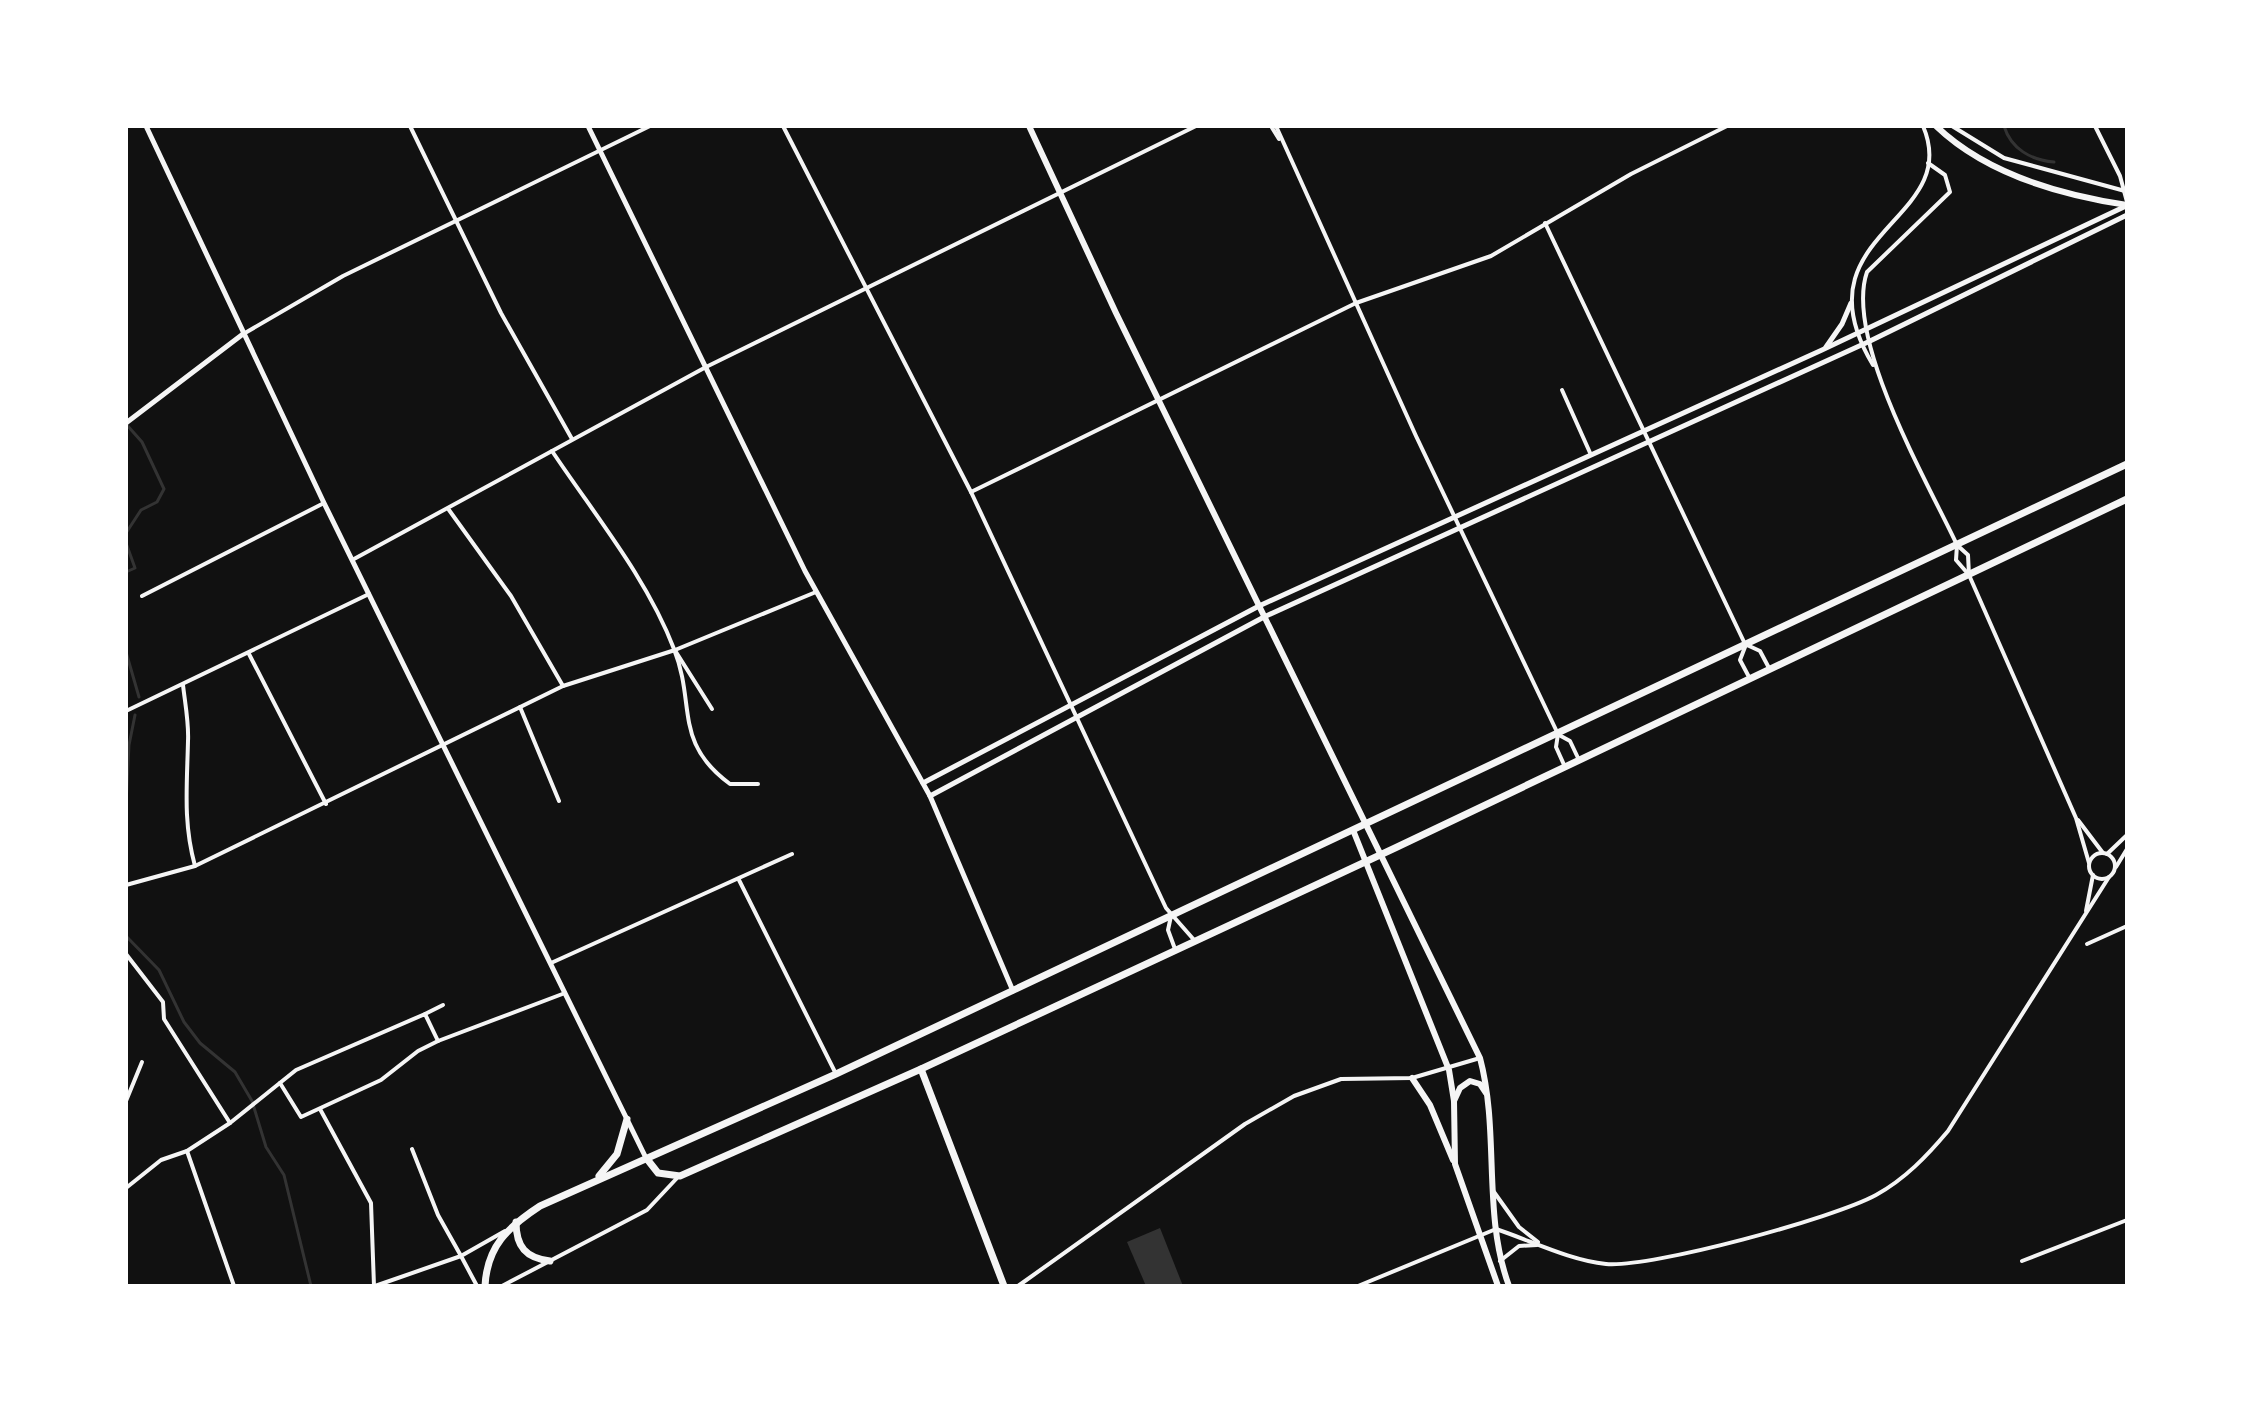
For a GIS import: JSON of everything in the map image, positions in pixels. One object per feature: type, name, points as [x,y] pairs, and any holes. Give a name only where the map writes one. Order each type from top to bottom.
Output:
[{"type":"main road","points":[[1029,126],[1480,1058],[1488,1096],[1491,1189],[1500,1261],[1509,1286]]},
{"type":"main road","points":[[1936,126],[1965,150],[2023,178],[2091,200],[2127,204]]},
{"type":"main road","points":[[485,1286],[489,1256],[505,1231],[591,1182],[836,1074],[2127,464]]},
{"type":"main road","points":[[647,1159],[658,1173],[680,1176],[921,1069],[1367,861],[2127,499]]},
{"type":"main road","points":[[1353,830],[1449,1070],[1454,1101],[1455,1164]]},
{"type":"main road","points":[[921,1069],[1004,1286]]},
{"type":"main road","points":[[1412,1078],[1430,1105],[1455,1164],[1498,1286]]},
{"type":"main road","points":[[1454,1101],[1460,1088],[1470,1081],[1480,1084],[1488,1096]]},
{"type":"main road","points":[[591,1182],[617,1154],[627,1119]]},
{"type":"main road","points":[[516,1222],[521,1248],[528,1255],[550,1261]]},
{"type":"street","points":[[146,126],[324,503],[371,593],[647,1159]]},
{"type":"street","points":[[410,126],[501,313],[572,439]]},
{"type":"street","points":[[588,126],[816,592],[930,796],[1013,991]]},
{"type":"street","points":[[126,423],[243,334],[343,276],[650,126]]},
{"type":"street","points":[[783,126],[971,492],[1171,916],[1186,927],[1195,941]]},
{"type":"street","points":[[354,559],[449,510],[706,367],[1196,126]]},
{"type":"street","points":[[1273,126],[1558,734],[1556,747],[1565,767]]},
{"type":"street","points":[[971,492],[1356,303],[1469,266],[1727,126]]},
{"type":"street","points":[[1822,350],[1837,333],[1851,303],[1857,267],[1909,205],[1928,163],[1929,143],[1923,126]]},
{"type":"street","points":[[1952,126],[2004,158],[2125,191]]},
{"type":"street","points":[[923,783],[1071,708],[1181,645],[1259,606],[1822,350],[2127,204],[2125,191],[2095,126]]},
{"type":"street","points":[[1878,375],[1864,330],[1862,286],[1867,272],[1950,192],[1945,175],[1928,163]]},
{"type":"street","points":[[930,796],[1264,617],[1868,342],[2127,215]]},
{"type":"street","points":[[1545,223],[1746,645],[1760,651],[1769,668]]},
{"type":"street","points":[[2037,247],[2042,257]]},
{"type":"street","points":[[1851,303],[1856,334],[1957,545],[1968,555],[1969,575]]},
{"type":"street","points":[[1562,390],[1591,455]]},
{"type":"street","points":[[552,451],[630,568],[712,709]]},
{"type":"street","points":[[142,596],[324,503]]},
{"type":"street","points":[[449,510],[511,596],[563,686]]},
{"type":"street","points":[[1957,545],[1956,560],[1969,575],[2076,818],[2093,875],[2086,914]]},
{"type":"street","points":[[126,885],[195,866],[563,686],[675,650],[816,592]]},
{"type":"street","points":[[126,711],[371,593]]},
{"type":"street","points":[[1181,645],[1187,656]]},
{"type":"street","points":[[1746,645],[1740,660],[1749,677]]},
{"type":"street","points":[[675,650],[687,717],[701,759],[730,784],[758,784]]},
{"type":"street","points":[[249,654],[326,804]]},
{"type":"street","points":[[183,685],[189,738],[185,824],[195,866]]},
{"type":"street","points":[[520,707],[559,801]]},
{"type":"street","points":[[1558,734],[1570,741],[1579,760]]},
{"type":"street","points":[[2076,818],[2113,860],[2114,869]]},
{"type":"street","points":[[2089,863],[2094,856],[2105,854],[2127,835]]},
{"type":"street","points":[[1358,1286],[1496,1229],[1605,1264],[1648,1261],[1794,1224],[1853,1206],[1880,1193],[1915,1167],[1948,1131],[2127,849]]},
{"type":"street","points":[[551,963],[792,854]]},
{"type":"street","points":[[2093,875],[2101,879],[2109,877]]},
{"type":"street","points":[[739,880],[836,1074]]},
{"type":"street","points":[[1171,916],[1168,930],[1175,950]]},
{"type":"street","points":[[2087,944],[2127,926]]},
{"type":"street","points":[[126,954],[161,999],[164,1020],[230,1123]]},
{"type":"street","points":[[279,1082],[301,1117],[381,1080],[418,1051],[438,1041],[565,993]]},
{"type":"street","points":[[126,1188],[161,1160],[187,1151],[230,1123],[296,1070],[443,1005]]},
{"type":"street","points":[[425,1014],[438,1041]]},
{"type":"street","points":[[1018,1286],[1208,1150],[1281,1103],[1341,1079],[1412,1078],[1449,1070],[1480,1058]]},
{"type":"street","points":[[126,1101],[142,1062]]},
{"type":"street","points":[[320,1109],[371,1203],[374,1286],[461,1256],[505,1231]]},
{"type":"street","points":[[412,1149],[438,1215],[477,1286]]},
{"type":"street","points":[[187,1151],[234,1286]]},
{"type":"street","points":[[502,1286],[647,1210],[680,1176]]},
{"type":"street","points":[[1491,1189],[1519,1227],[1544,1245]]},
{"type":"street","points":[[2022,1261],[2127,1220]]},
{"type":"street","points":[[1500,1261],[1519,1246],[1544,1245]]},
{"type":"shaded area","points":[[1160,1228],[1183,1286],[1146,1286],[1127,1242]]},
{"type":"waterway","points":[[2004,126],[2023,152],[2054,162]]},
{"type":"waterway","points":[[126,424],[142,442],[164,489],[157,502],[141,510],[126,533]]},
{"type":"waterway","points":[[126,543],[135,568],[126,572]]},
{"type":"waterway","points":[[126,652],[139,697]]},
{"type":"waterway","points":[[126,804],[129,745],[135,715]]},
{"type":"waterway","points":[[126,936],[159,970],[184,1022],[200,1043],[235,1072],[252,1101],[266,1147],[284,1175],[311,1286]]}]
